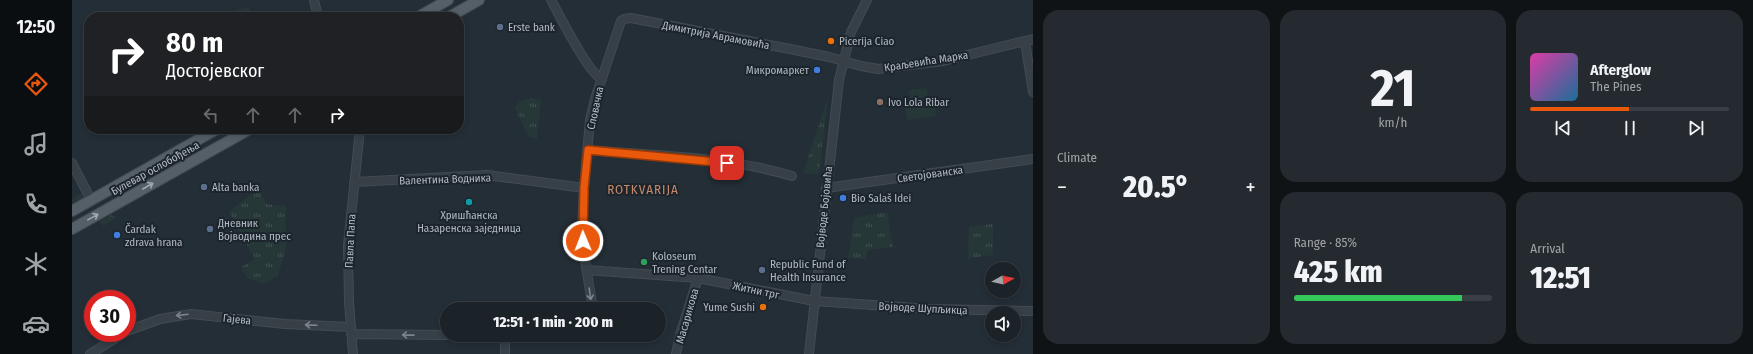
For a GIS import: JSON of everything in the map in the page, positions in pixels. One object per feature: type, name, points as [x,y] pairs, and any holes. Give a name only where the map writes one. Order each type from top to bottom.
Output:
[{"type":"main road","points":[[427,12],[448,0]]},
{"type":"main road","points":[[458,12],[479,0]]},
{"type":"main road","name":"Булевар ослобођења","points":[[72,211],[208,134]]},
{"type":"main road","name":"Булевар ослобођења","points":[[72,229],[241,134]]},
{"type":"street","points":[[314,0],[317,12]]},
{"type":"street","points":[[550,0],[587,64],[595,75],[602,79]]},
{"type":"street","name":"Војводе Бојовића","points":[[809,354],[839,80],[851,32],[867,0]]},
{"type":"street","name":"Димитрија Аврамовића","points":[[611,52],[621,21],[627,18],[790,49],[843,61]]},
{"type":"street","points":[[1029,41],[1033,92]]},
{"type":"street","name":"Краљевића Марка","points":[[843,61],[878,69],[943,61],[1029,41]]},
{"type":"street","name":"Словачка","points":[[592,302],[584,255],[582,228],[584,188],[590,120],[611,52]]},
{"type":"street","name":"Павла Папа","points":[[353,354],[348,245],[359,134]]},
{"type":"street","points":[[588,150],[756,166],[792,176]]},
{"type":"street","name":"Светојованска","points":[[826,188],[1033,159]]},
{"type":"street","points":[[72,163],[74,173],[91,200]]},
{"type":"street","name":"Валентина Водника","points":[[354,182],[487,175],[584,188]]},
{"type":"street","name":"Житни трг","points":[[587,270],[698,278],[814,301]]},
{"type":"street","name":"Масарикова","points":[[676,354],[698,278]]},
{"type":"street","name":"Војводе Шупљикца","points":[[814,301],[931,309],[1033,311]]},
{"type":"street","name":"Гајева","points":[[136,328],[160,319],[191,314],[351,330],[440,335]]},
{"type":"street","points":[[90,354],[109,342]]},
{"type":"street","points":[[505,342],[505,354]]},
{"type":"green space","points":[[249,7],[250,12],[228,12]]},
{"type":"green space","points":[[927,88],[928,97],[910,99],[909,90]]},
{"type":"green space","points":[[828,97],[819,174],[803,173]]},
{"type":"green space","points":[[531,98],[541,100],[537,139],[528,136],[515,108],[519,102]]},
{"type":"green space","points":[[934,98],[936,116],[907,120],[905,101]]},
{"type":"green space","points":[[261,192],[266,204],[286,206],[286,248],[278,275],[265,284],[247,278],[241,267],[255,259],[229,212],[250,195]]},
{"type":"green space","points":[[82,193],[83,199],[72,206],[72,199]]},
{"type":"green space","points":[[887,212],[893,247],[868,250],[866,259],[848,258],[854,218]]},
{"type":"green space","points":[[111,215],[117,218],[104,225],[99,221]]},
{"type":"green space","points":[[993,224],[993,255],[968,258],[969,227]]},
{"type":"place","name":"Erste bank","points":[[500,27]]},
{"type":"place","name":"Picerija Ciao","points":[[831,41]]},
{"type":"place","name":"Микромаркет","points":[[817,70]]},
{"type":"place","name":"Ivo Lola Ribar","points":[[880,102]]},
{"type":"place","name":"Alta banka","points":[[204,187]]},
{"type":"place","name":"Bio Salaš Idei","points":[[843,198]]},
{"type":"place","name":"Хришћанска Назаренска заједница","points":[[469,202]]},
{"type":"place","name":"Дневник Војводина прес","points":[[210,229]]},
{"type":"place","name":"Čardak zdrava hrana","points":[[117,235]]},
{"type":"place","name":"Koloseum Trening Centar","points":[[644,262]]},
{"type":"place","name":"Republic Fund of Health Insurance","points":[[762,270]]},
{"type":"place","name":"Yume Sushi","points":[[763,307]]},
{"type":"district","name":"ROTKVARIJA","points":[[643,189]]},
{"type":"route","points":[[583,241],[582,228],[584,188],[588,150],[727,163]]}]
